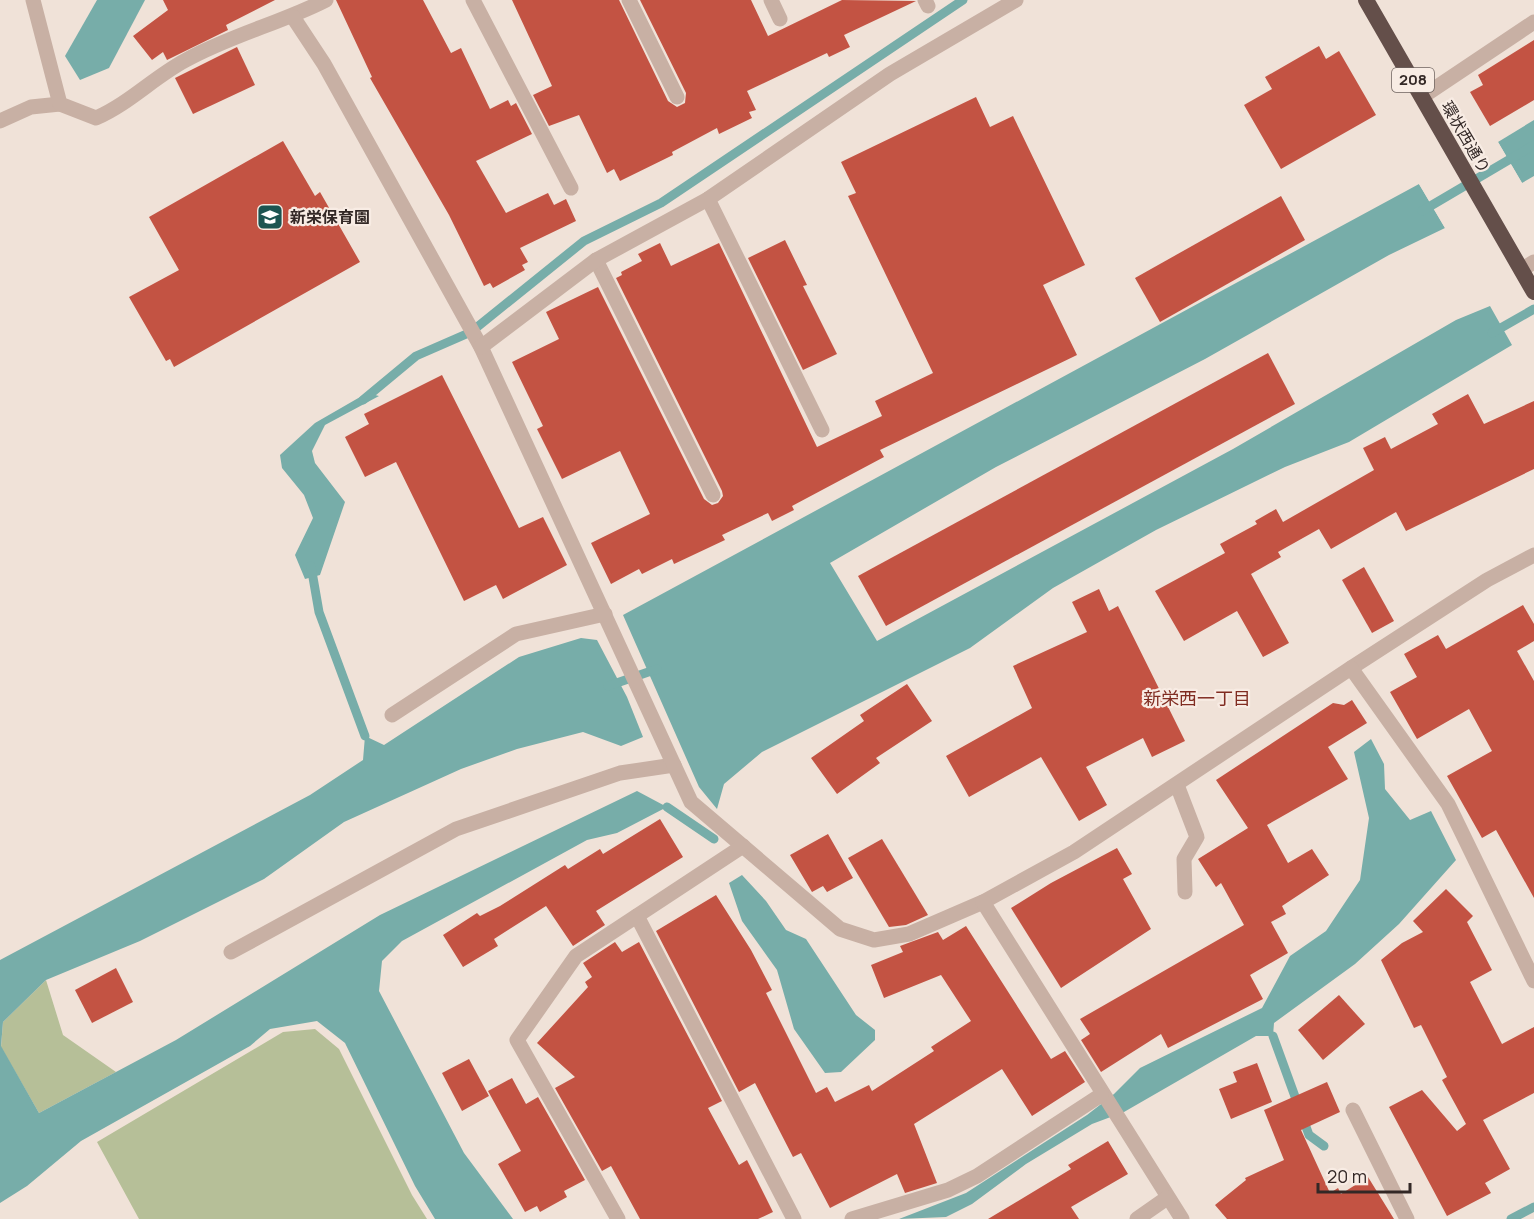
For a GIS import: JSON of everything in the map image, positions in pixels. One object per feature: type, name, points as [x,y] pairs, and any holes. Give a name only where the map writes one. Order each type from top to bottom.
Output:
[{"type":"highway","name":"環状西通り","points":[[1366,0],[1484,206],[1530,277]]},
{"type":"street","points":[[33,0],[60,104]]},
{"type":"street","points":[[0,122],[30,107],[60,104],[96,118],[118,108],[184,61],[251,30],[293,17],[326,0]]},
{"type":"street","points":[[473,0],[571,188]]},
{"type":"street","points":[[629,0],[677,97]]},
{"type":"street","points":[[771,0],[780,19]]},
{"type":"street","points":[[481,347],[596,260],[708,199],[890,74],[1016,0]]},
{"type":"street","points":[[293,17],[324,64],[481,347],[691,802],[840,929],[874,940],[909,934],[983,903],[1074,852],[1487,580],[1534,555]]},
{"type":"street","points":[[1422,97],[1534,22]]},
{"type":"street","points":[[708,199],[822,430]]},
{"type":"street","points":[[596,260],[713,495]]},
{"type":"street","points":[[392,716],[516,634],[608,621]]},
{"type":"street","points":[[1351,668],[1448,804],[1534,981]]},
{"type":"street","points":[[231,952],[456,829],[620,773],[674,765]]},
{"type":"street","points":[[1177,784],[1197,837],[1184,859],[1185,892]]},
{"type":"street","points":[[618,1219],[517,1040],[576,956],[742,846]]},
{"type":"street","points":[[983,903],[1101,1095],[1182,1219]]},
{"type":"street","points":[[637,916],[794,1219]]},
{"type":"street","points":[[852,1219],[948,1190],[976,1176],[1101,1095]]},
{"type":"street","points":[[1353,1110],[1407,1219]]},
{"type":"street","points":[[1137,1219],[1167,1198]]},
{"type":"green space","points":[[46,980],[63,1035],[116,1072],[39,1113],[1,1047],[3,1022]]},
{"type":"green space","points":[[315,1029],[339,1049],[412,1195],[427,1219],[139,1219],[97,1142],[283,1032]]},
{"type":"water","points":[[97,0],[145,0],[109,68],[80,80],[65,56]]},
{"type":"water","points":[[1534,120],[1534,176],[1522,183],[1498,142]]},
{"type":"water","points":[[1419,184],[1445,228],[1389,255],[1205,359],[996,467],[830,563],[877,641],[1233,449],[1456,320],[1490,306],[1512,345],[1349,442],[1285,467],[1156,530],[1053,588],[970,648],[762,752],[724,784],[717,809],[699,787],[623,615]]},
{"type":"water","points":[[367,393],[379,396],[325,425],[312,451],[315,463],[345,502],[320,575],[305,579],[295,555],[313,518],[304,495],[282,468],[280,455],[315,423]]},
{"type":"water","points":[[581,638],[597,640],[627,697],[643,737],[621,746],[583,732],[517,749],[461,769],[344,822],[264,879],[140,941],[46,980],[3,1022],[1,1046],[39,1113],[176,1040],[380,915],[637,791],[667,807],[617,833],[587,840],[402,941],[382,961],[379,991],[464,1153],[513,1219],[435,1219],[415,1186],[345,1043],[317,1021],[270,1029],[250,1046],[81,1141],[27,1186],[0,1203],[0,960],[310,795],[363,760],[365,736],[384,745],[519,657]]},
{"type":"water","points":[[1371,739],[1384,764],[1385,789],[1410,820],[1431,811],[1456,860],[1399,924],[1355,964],[1274,1023],[1273,1036],[1256,1036],[1124,1112],[1092,1124],[1026,1164],[972,1204],[946,1217],[899,1219],[966,1193],[1087,1115],[1114,1094],[1140,1068],[1262,1008],[1290,956],[1326,931],[1360,880],[1369,818],[1354,752]]},
{"type":"water","points":[[742,875],[766,901],[786,930],[806,939],[856,1015],[875,1030],[875,1040],[841,1072],[825,1073],[794,1029],[777,970],[742,921],[729,883]]},
{"type":"pier","points":[[1498,142],[1522,183],[1520,185],[1496,144]]},
{"type":"pier","points":[[1422,182],[1448,227],[1445,228],[1419,184]]},
{"type":"building","points":[[163,0],[275,0],[226,25],[228,30],[167,60],[163,52],[152,60],[133,36],[168,10]]},
{"type":"building","points":[[336,0],[423,0],[451,53],[461,48],[490,109],[508,100],[511,106],[516,103],[532,134],[476,161],[506,213],[548,193],[554,205],[566,199],[576,221],[520,248],[528,262],[522,265],[525,270],[493,288],[490,283],[484,286],[449,215],[370,78],[372,77]]},
{"type":"building","points":[[512,0],[619,0],[668,101],[677,107],[685,103],[686,93],[640,0],[751,0],[768,36],[842,0],[916,1],[844,35],[850,47],[829,57],[827,53],[747,91],[756,110],[749,112],[752,118],[719,134],[717,128],[672,152],[673,155],[620,181],[614,169],[607,173],[579,115],[549,126],[533,95],[552,86]]},
{"type":"building","points":[[1534,40],[1534,100],[1490,126],[1470,92],[1483,85],[1478,75]]},
{"type":"building","points":[[1319,46],[1326,59],[1339,51],[1376,115],[1281,169],[1244,105],[1272,89],[1265,77]]},
{"type":"building","points":[[237,47],[255,85],[193,114],[175,78]]},
{"type":"building","points":[[976,97],[990,127],[1013,116],[1085,265],[1043,285],[1077,355],[880,450],[884,457],[792,506],[794,510],[772,521],[768,513],[722,535],[725,540],[674,564],[672,559],[642,574],[639,569],[611,584],[591,543],[650,514],[620,451],[562,479],[537,429],[543,426],[512,362],[559,339],[546,312],[598,287],[704,499],[712,505],[718,503],[723,496],[722,491],[616,278],[622,275],[621,272],[642,261],[638,254],[660,243],[671,266],[719,243],[817,447],[882,416],[875,401],[933,373],[848,196],[856,193],[841,162]]},
{"type":"building","points":[[283,141],[315,196],[320,192],[360,262],[174,367],[170,359],[166,361],[129,297],[179,270],[149,217]]},
{"type":"building","points":[[1281,196],[1305,240],[1160,322],[1135,278]]},
{"type":"building","points":[[785,240],[807,285],[803,286],[837,354],[803,370],[748,258]]},
{"type":"building","points":[[1268,353],[1295,404],[886,626],[858,576]]},
{"type":"building","points":[[442,375],[519,528],[543,517],[567,565],[503,599],[496,585],[464,601],[396,462],[365,477],[345,437],[369,424],[364,414]]},
{"type":"building","points":[[1468,394],[1484,424],[1534,401],[1534,469],[1406,531],[1396,512],[1331,549],[1319,529],[1278,552],[1281,557],[1251,574],[1289,643],[1263,657],[1237,611],[1184,641],[1155,591],[1225,553],[1220,544],[1257,524],[1255,521],[1276,509],[1283,522],[1374,470],[1363,448],[1385,437],[1391,449],[1438,424],[1432,414]]},
{"type":"building","points":[[1364,567],[1394,621],[1372,633],[1342,580]]},
{"type":"building","points":[[1099,589],[1109,611],[1118,606],[1185,741],[1152,757],[1143,738],[1086,767],[1107,805],[1079,821],[1041,757],[969,797],[946,756],[1032,708],[1013,666],[1087,632],[1072,602]]},
{"type":"building","points":[[1523,605],[1534,624],[1534,641],[1517,651],[1534,681],[1534,898],[1496,830],[1482,838],[1447,776],[1492,751],[1469,709],[1417,739],[1390,692],[1417,677],[1404,654],[1438,635],[1446,649]]},
{"type":"building","points":[[907,684],[932,721],[876,758],[880,763],[837,794],[811,758],[864,721],[860,715]]},
{"type":"building","points":[[1352,700],[1367,723],[1328,747],[1348,779],[1267,825],[1288,863],[1312,849],[1329,875],[1282,906],[1286,914],[1271,922],[1288,953],[1250,975],[1263,999],[1168,1048],[1161,1034],[1101,1072],[1081,1040],[1090,1034],[1080,1019],[1244,925],[1221,883],[1216,887],[1198,859],[1248,828],[1216,780],[1333,703],[1344,705]]},
{"type":"building","points":[[660,819],[683,857],[596,911],[605,925],[573,946],[546,906],[494,939],[498,946],[463,967],[443,935],[477,913],[480,916],[500,906],[565,865],[568,869],[600,849],[603,854]]},
{"type":"building","points":[[828,834],[853,878],[827,892],[823,886],[812,892],[790,855]]},
{"type":"building","points":[[882,839],[928,915],[906,925],[889,927],[848,858]]},
{"type":"building","points":[[1117,848],[1132,874],[1123,879],[1151,929],[1061,988],[1011,908],[1051,883]]},
{"type":"building","points":[[1446,889],[1473,916],[1467,922],[1492,970],[1470,982],[1502,1044],[1534,1027],[1534,1093],[1483,1120],[1510,1169],[1485,1183],[1491,1193],[1447,1216],[1389,1107],[1422,1090],[1457,1131],[1466,1124],[1442,1080],[1447,1077],[1421,1025],[1414,1028],[1381,960],[1402,943],[1423,932],[1413,921]]},
{"type":"building","points":[[716,895],[751,950],[772,990],[766,993],[816,1093],[827,1087],[835,1102],[869,1085],[872,1091],[934,1051],[931,1047],[971,1021],[941,975],[884,998],[871,965],[903,952],[900,946],[938,932],[943,940],[966,926],[1051,1059],[1065,1051],[1085,1082],[1032,1116],[1002,1069],[914,1124],[937,1183],[905,1193],[897,1174],[830,1208],[801,1153],[793,1157],[755,1083],[739,1092],[656,931]]},
{"type":"building","points":[[615,942],[622,952],[639,942],[722,1101],[708,1108],[739,1165],[747,1160],[773,1212],[758,1219],[640,1219],[611,1166],[602,1171],[555,1088],[575,1077],[537,1043],[588,987],[585,982],[592,977],[583,963]]},
{"type":"building","points":[[116,968],[133,1002],[92,1023],[75,990]]},
{"type":"building","points":[[1339,995],[1365,1024],[1323,1060],[1298,1030]]},
{"type":"building","points":[[469,1059],[489,1096],[462,1111],[442,1073]]},
{"type":"building","points":[[1257,1063],[1272,1102],[1231,1119],[1219,1089],[1237,1082],[1233,1072]]},
{"type":"building","points":[[512,1078],[526,1104],[538,1097],[585,1180],[564,1191],[567,1197],[540,1212],[537,1206],[525,1212],[498,1164],[521,1151],[488,1091]]},
{"type":"building","points":[[1327,1082],[1340,1112],[1301,1130],[1330,1193],[1338,1188],[1341,1194],[1368,1177],[1394,1219],[1227,1219],[1215,1205],[1246,1180],[1245,1178],[1284,1160],[1264,1110]]},
{"type":"building","points":[[1108,1141],[1128,1174],[1071,1207],[1079,1219],[988,1219],[1071,1169],[1068,1165]]},
{"type":"waterway","points":[[363,400],[416,356],[471,332],[584,241],[661,203],[963,0]]},
{"type":"waterway","points":[[1422,211],[1534,145]]},
{"type":"waterway","points":[[1492,333],[1534,309]]},
{"type":"waterway","points":[[311,566],[319,612],[365,736]]},
{"type":"waterway","points":[[608,686],[657,669]]},
{"type":"waterway","points":[[667,807],[714,839]]},
{"type":"waterway","points":[[1273,1036],[1309,1135],[1324,1146]]},
{"type":"waterway","points":[[1511,1219],[1534,1207]]},
{"type":"place","name":"新栄保育園","points":[[270,217]]},
{"type":"district","name":"新栄西一丁目","points":[[1197,699]]}]
